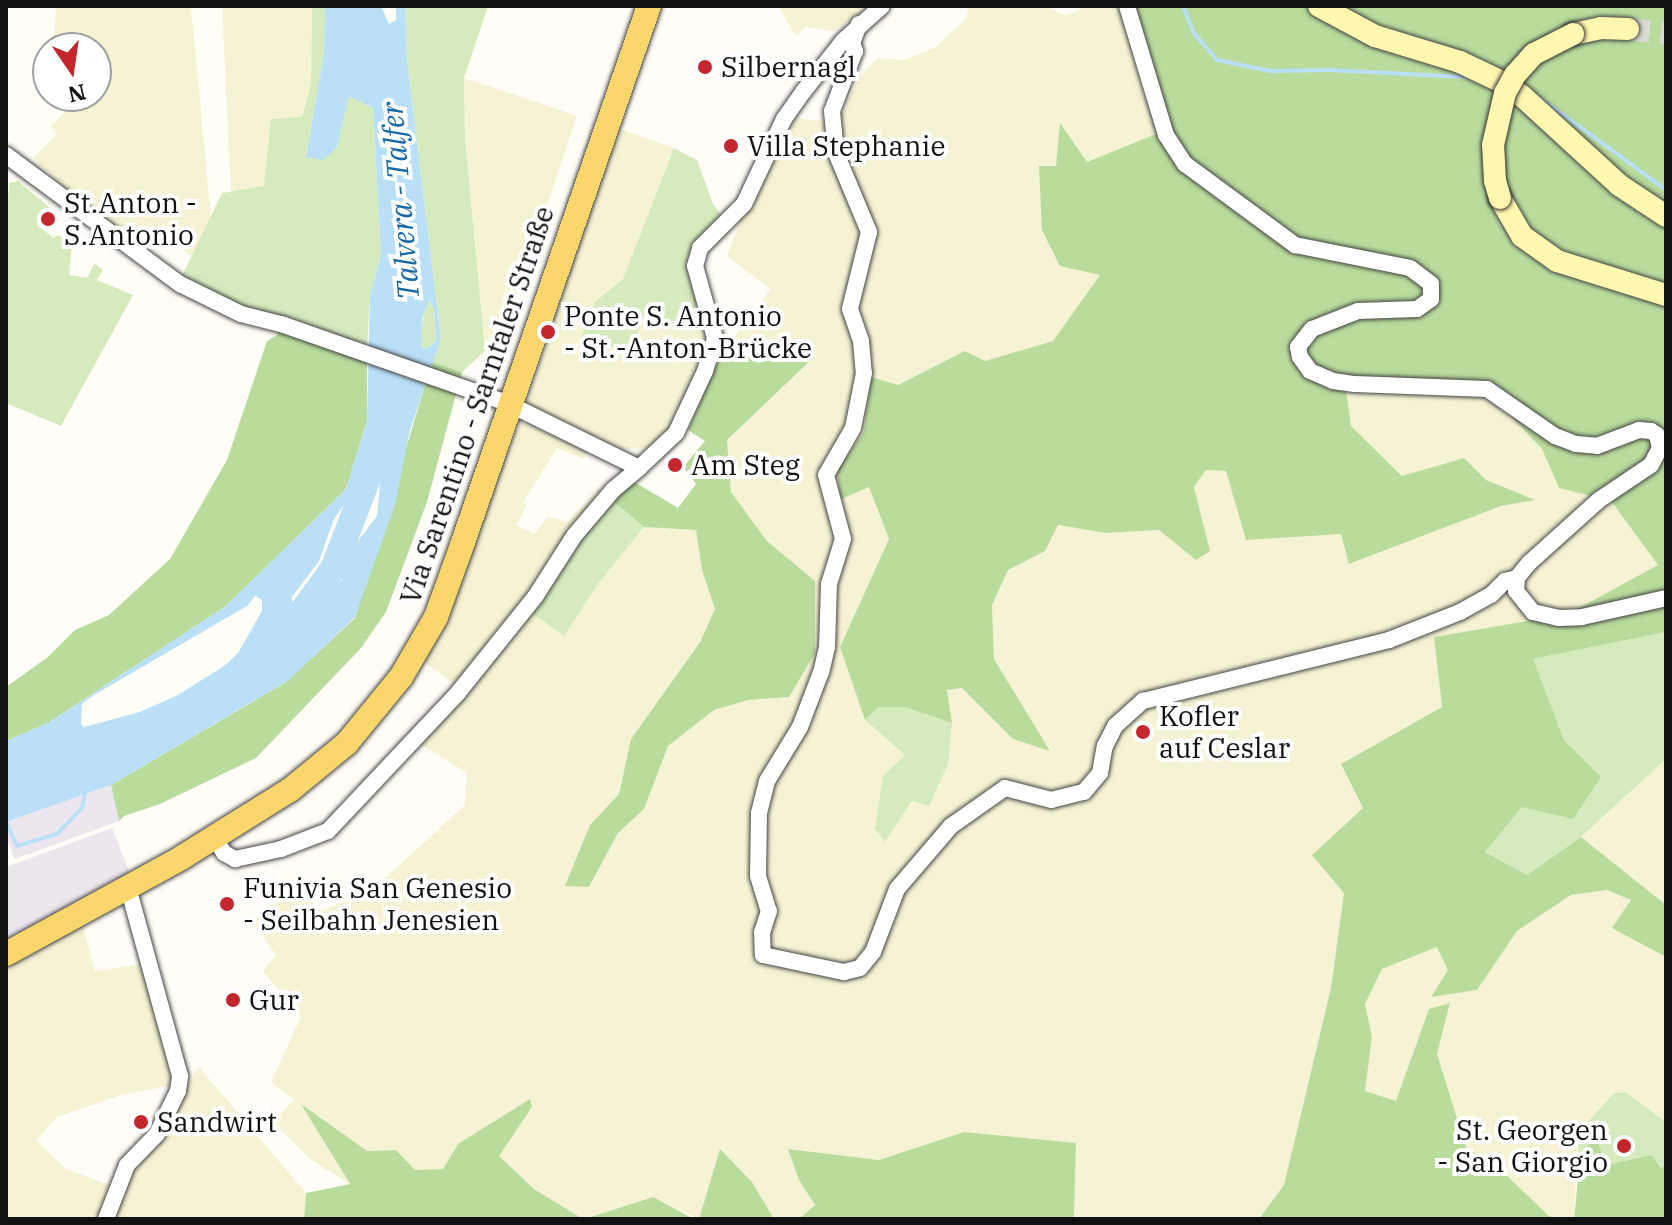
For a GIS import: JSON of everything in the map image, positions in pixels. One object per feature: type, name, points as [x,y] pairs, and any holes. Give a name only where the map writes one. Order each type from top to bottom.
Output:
[{"type":"main road","name":"Via Sarentino - Sarntaler Straße","points":[[6,954],[215,838],[290,790],[347,743],[401,677],[436,617],[499,400],[649,6]]},
{"type":"main road","points":[[1319,6],[1375,36],[1484,72],[1522,96],[1619,185],[1666,216]]},
{"type":"main road","points":[[1628,29],[1601,28],[1573,34],[1534,54],[1515,75],[1505,93],[1493,145],[1495,181],[1500,198],[1522,236],[1557,261],[1590,275],[1666,295]]},
{"type":"street","points":[[215,838],[224,853],[235,859],[281,849],[328,831],[457,694],[535,597],[574,536],[613,490],[676,433],[705,371],[715,338],[695,266],[700,248],[744,204],[784,119],[859,24],[882,6]]},
{"type":"street","points":[[859,24],[852,43],[855,51],[832,111],[836,153],[869,232],[850,309],[861,341],[864,373],[853,428],[826,475],[843,539],[829,584],[827,647],[800,727],[767,781],[759,813],[758,876],[769,911],[762,932],[763,955],[844,972],[860,968],[873,952],[897,889],[951,826],[1005,788],[1051,800],[1084,792],[1100,773],[1105,746],[1115,726],[1143,701],[1389,640],[1460,612],[1491,595],[1505,581],[1517,578],[1599,500],[1651,465],[1660,448],[1657,435],[1646,429],[1608,444],[1576,444],[1555,436],[1487,389],[1355,384],[1333,381],[1310,371],[1300,357],[1298,347],[1312,329],[1358,311],[1417,309],[1431,299],[1431,284],[1410,268],[1295,245],[1185,164],[1166,135],[1127,6]]},
{"type":"street","points":[[6,155],[180,284],[241,314],[284,325],[499,400],[639,468]]},
{"type":"street","points":[[1517,578],[1516,591],[1525,606],[1558,618],[1582,617],[1666,598]]},
{"type":"street","points":[[106,1219],[127,1165],[157,1134],[178,1091],[180,1076],[128,887]]},
{"type":"shaded area","points":[[56,6],[191,6],[211,218],[193,257],[161,233],[147,250],[91,213],[33,158],[57,134],[51,126],[65,112],[112,112],[112,32],[54,32]]},
{"type":"shaded area","points":[[222,6],[312,6],[311,83],[301,118],[264,187],[231,192]]},
{"type":"shaded area","points":[[778,6],[870,6],[834,31],[806,27],[796,36]]},
{"type":"shaded area","points":[[969,6],[1046,6],[1064,15],[1076,12],[1083,6],[1121,6],[1156,134],[1087,162],[1060,125],[1101,274],[1054,341],[985,361],[964,352],[898,385],[871,377],[864,432],[837,472],[869,487],[889,539],[840,647],[865,720],[905,755],[884,841],[913,801],[952,723],[947,690],[962,688],[1013,739],[1049,750],[994,659],[992,605],[1008,570],[1045,551],[1057,525],[1105,533],[1159,530],[1210,551],[1194,487],[1206,470],[1227,471],[1341,534],[1350,564],[1501,506],[1533,500],[1486,480],[1464,458],[1403,476],[1351,426],[1346,388],[1491,396],[1542,449],[1559,488],[1611,501],[1658,565],[1568,614],[1434,637],[1442,707],[1341,764],[1363,808],[1344,893],[1331,988],[1284,1186],[1259,1219],[1074,1219],[1076,1143],[964,1132],[879,1160],[789,1149],[799,1180],[815,1205],[799,1219],[774,1219],[752,1182],[720,1149],[699,1219],[652,1197],[583,1219],[534,1189],[499,1156],[532,1107],[458,1144],[443,1169],[415,1170],[396,1150],[367,1151],[303,1106],[350,1185],[309,1158],[272,1122],[294,1100],[271,1082],[301,1017],[263,971],[276,955],[253,922],[297,886],[320,911],[370,892],[465,805],[467,773],[419,743],[465,692],[421,660],[444,614],[520,422],[589,449],[584,459],[557,448],[523,502],[527,505],[516,525],[534,534],[549,516],[567,522],[599,488],[602,492],[564,635],[598,584],[644,527],[696,530],[702,570],[715,609],[700,641],[631,739],[619,794],[590,825],[590,887],[618,833],[644,809],[668,746],[714,710],[748,700],[789,697],[815,582],[767,541],[731,492],[727,440],[811,361],[721,354],[771,289],[727,256],[742,216],[793,118],[827,121],[841,116],[859,77],[878,58],[904,60],[934,48],[966,19]]},
{"type":"shaded area","points":[[464,78],[577,116],[492,367],[485,351],[465,137]]},
{"type":"shaded area","points":[[617,128],[674,148],[623,279],[595,303],[643,318],[709,330],[713,345],[672,430],[652,448],[621,449],[526,407]]},
{"type":"shaded area","points":[[1666,759],[1666,905],[1581,837]]},
{"type":"shaded area","points":[[111,785],[119,821],[15,859],[6,837],[6,822]]},
{"type":"shaded area","points":[[112,828],[129,871],[128,887],[6,954],[6,867]]},
{"type":"shaded area","points":[[1607,890],[1632,901],[1613,928],[1666,957],[1666,1122],[1626,1092],[1614,1093],[1578,1133],[1574,1219],[1558,1219],[1549,1216],[1500,1169],[1466,1147],[1437,1054],[1450,1004],[1429,1009],[1396,1102],[1364,1092],[1372,1037],[1365,1004],[1382,969],[1438,947],[1448,970],[1432,996],[1476,990],[1517,931],[1571,895]]},
{"type":"shaded area","points":[[82,924],[95,971],[144,964],[175,1085],[120,1095],[57,1117],[36,1140],[66,1169],[112,1186],[99,1219],[6,1219],[6,965]]},
{"type":"shaded area","points":[[199,1067],[306,1193],[304,1219],[114,1219],[133,1168]]},
{"type":"green space","points":[[312,6],[325,6],[324,53],[306,157],[337,148],[349,95],[373,108],[381,254],[370,296],[367,349],[239,306],[181,278],[222,193],[264,186],[271,119],[302,117],[311,83]]},
{"type":"green space","points":[[405,6],[488,6],[464,78],[465,137],[485,351],[462,372],[432,362],[441,339],[407,59]]},
{"type":"green space","points":[[1121,6],[1666,6],[1666,632],[1533,659],[1564,740],[1601,777],[1573,819],[1522,807],[1485,852],[1527,875],[1581,837],[1666,905],[1666,957],[1612,928],[1631,900],[1607,890],[1571,895],[1517,931],[1477,990],[1431,997],[1448,970],[1437,947],[1382,969],[1365,1004],[1372,1037],[1365,1091],[1396,1101],[1429,1009],[1450,1003],[1437,1054],[1466,1147],[1500,1169],[1549,1216],[1558,1219],[1259,1219],[1284,1185],[1331,988],[1344,893],[1312,855],[1363,808],[1341,764],[1442,707],[1434,637],[1568,614],[1658,565],[1611,501],[1559,488],[1542,449],[1491,396],[1346,389],[1351,426],[1402,476],[1464,458],[1486,480],[1535,500],[1501,506],[1349,564],[1341,534],[1246,540],[1226,471],[1206,470],[1194,487],[1210,551],[1196,560],[1159,530],[1105,533],[1058,525],[1045,551],[1008,570],[992,605],[994,659],[1050,751],[1013,739],[962,688],[947,690],[952,723],[904,707],[879,707],[865,720],[840,647],[889,539],[869,487],[841,499],[837,471],[864,432],[871,377],[898,385],[965,351],[985,361],[1053,341],[1100,275],[1060,266],[1042,230],[1039,166],[1056,166],[1060,123],[1087,162],[1156,134]]},
{"type":"green space","points":[[674,148],[697,160],[713,204],[726,222],[700,248],[709,330],[643,318],[630,353],[581,338],[595,302],[623,279]]},
{"type":"green space","points":[[18,181],[49,207],[37,225],[54,238],[57,235],[72,241],[69,275],[87,278],[94,264],[103,270],[97,280],[133,295],[61,426],[6,403],[9,183]]},
{"type":"green space","points":[[428,299],[434,309],[436,340],[430,347],[421,349],[419,336]]},
{"type":"green space","points":[[282,319],[367,349],[367,421],[346,489],[226,606],[48,723],[6,741],[6,687],[48,657],[75,630],[109,615],[170,559],[227,460],[267,341],[277,335]]},
{"type":"green space","points":[[721,354],[811,360],[727,440],[731,492],[767,541],[815,581],[815,653],[789,697],[748,700],[714,710],[668,746],[644,809],[618,833],[589,887],[565,886],[590,825],[619,794],[631,739],[700,642],[715,609],[702,570],[696,530],[644,527],[602,492],[621,474],[678,508],[696,484],[683,467],[705,441],[688,430]]},
{"type":"green space","points":[[432,362],[462,372],[427,502],[386,612],[361,648],[256,758],[160,804],[124,816],[119,821],[111,785],[286,682],[355,618]]},
{"type":"green space","points":[[602,492],[644,527],[598,584],[564,636],[523,607]]},
{"type":"green space","points":[[1666,632],[1666,759],[1581,837],[1527,875],[1485,852],[1522,807],[1601,777],[1564,740],[1532,659]]},
{"type":"green space","points":[[879,707],[904,707],[952,723],[948,764],[929,806],[912,801],[885,842],[875,829],[883,776],[905,755],[865,720]]},
{"type":"green space","points":[[1626,1092],[1666,1122],[1666,1165],[1661,1168],[1651,1155],[1606,1165],[1598,1141],[1578,1178],[1578,1133],[1614,1093]]},
{"type":"green space","points":[[530,1099],[532,1107],[499,1156],[534,1189],[583,1219],[304,1219],[306,1193],[350,1184],[301,1104],[367,1151],[396,1150],[415,1170],[443,1169],[458,1144]]},
{"type":"green space","points":[[964,1132],[1076,1143],[1074,1219],[799,1219],[815,1205],[799,1180],[788,1149],[879,1160]]},
{"type":"green space","points":[[1590,1138],[1598,1141],[1606,1165],[1651,1155],[1661,1168],[1666,1165],[1666,1219],[1574,1219],[1578,1178]]},
{"type":"green space","points":[[720,1149],[752,1182],[774,1219],[699,1219]]},
{"type":"green space","points":[[653,1197],[694,1219],[584,1219]]},
{"type":"water","points":[[325,6],[381,6],[389,24],[396,20],[396,6],[405,6],[407,59],[441,339],[410,430],[395,505],[355,617],[289,680],[111,785],[6,822],[6,741],[48,723],[226,606],[346,489],[367,421],[370,296],[381,254],[373,108],[349,96],[337,148],[322,160],[306,157],[324,53]],"holes":[[[429,300],[434,309],[436,340],[430,347],[421,349],[422,319]],[[376,460],[382,464],[377,516],[348,554],[342,580],[313,608],[292,610],[292,597],[319,561],[334,519]],[[255,596],[262,600],[262,611],[238,653],[227,664],[178,695],[140,712],[84,727],[81,724],[82,704],[94,695],[247,606]]]},
{"type":"waterway","points":[[1183,6],[1194,33],[1217,60],[1270,71],[1330,70],[1465,77]]},
{"type":"waterway","points":[[1539,97],[1666,190]]},
{"type":"waterway","name":"Talvera - Talfer","points":[[281,640],[333,569],[384,437]]},
{"type":"waterway","points":[[6,822],[17,846],[57,834],[82,808],[86,789]]},
{"type":"tunnel","points":[[1628,29],[1666,33]]},
{"type":"place","name":"Silbernagl","points":[[705,67]]},
{"type":"place","name":"Villa Stephanie","points":[[731,146]]},
{"type":"place","name":"St.Anton - S.Antonio","points":[[48,219]]},
{"type":"place","name":"Ponte S. Antonio - St.-Anton-Brücke","points":[[548,332]]},
{"type":"place","name":"Am Steg","points":[[675,465]]},
{"type":"place","name":"Kofler auf Ceslar","points":[[1143,732]]},
{"type":"place","name":"Funivia San Genesio - Seilbahn Jenesien","points":[[227,904]]},
{"type":"place","name":"Gur","points":[[233,1000]]},
{"type":"place","name":"Sandwirt","points":[[141,1122]]},
{"type":"place","name":"St. Georgen - San Giorgio","points":[[1624,1146]]}]
